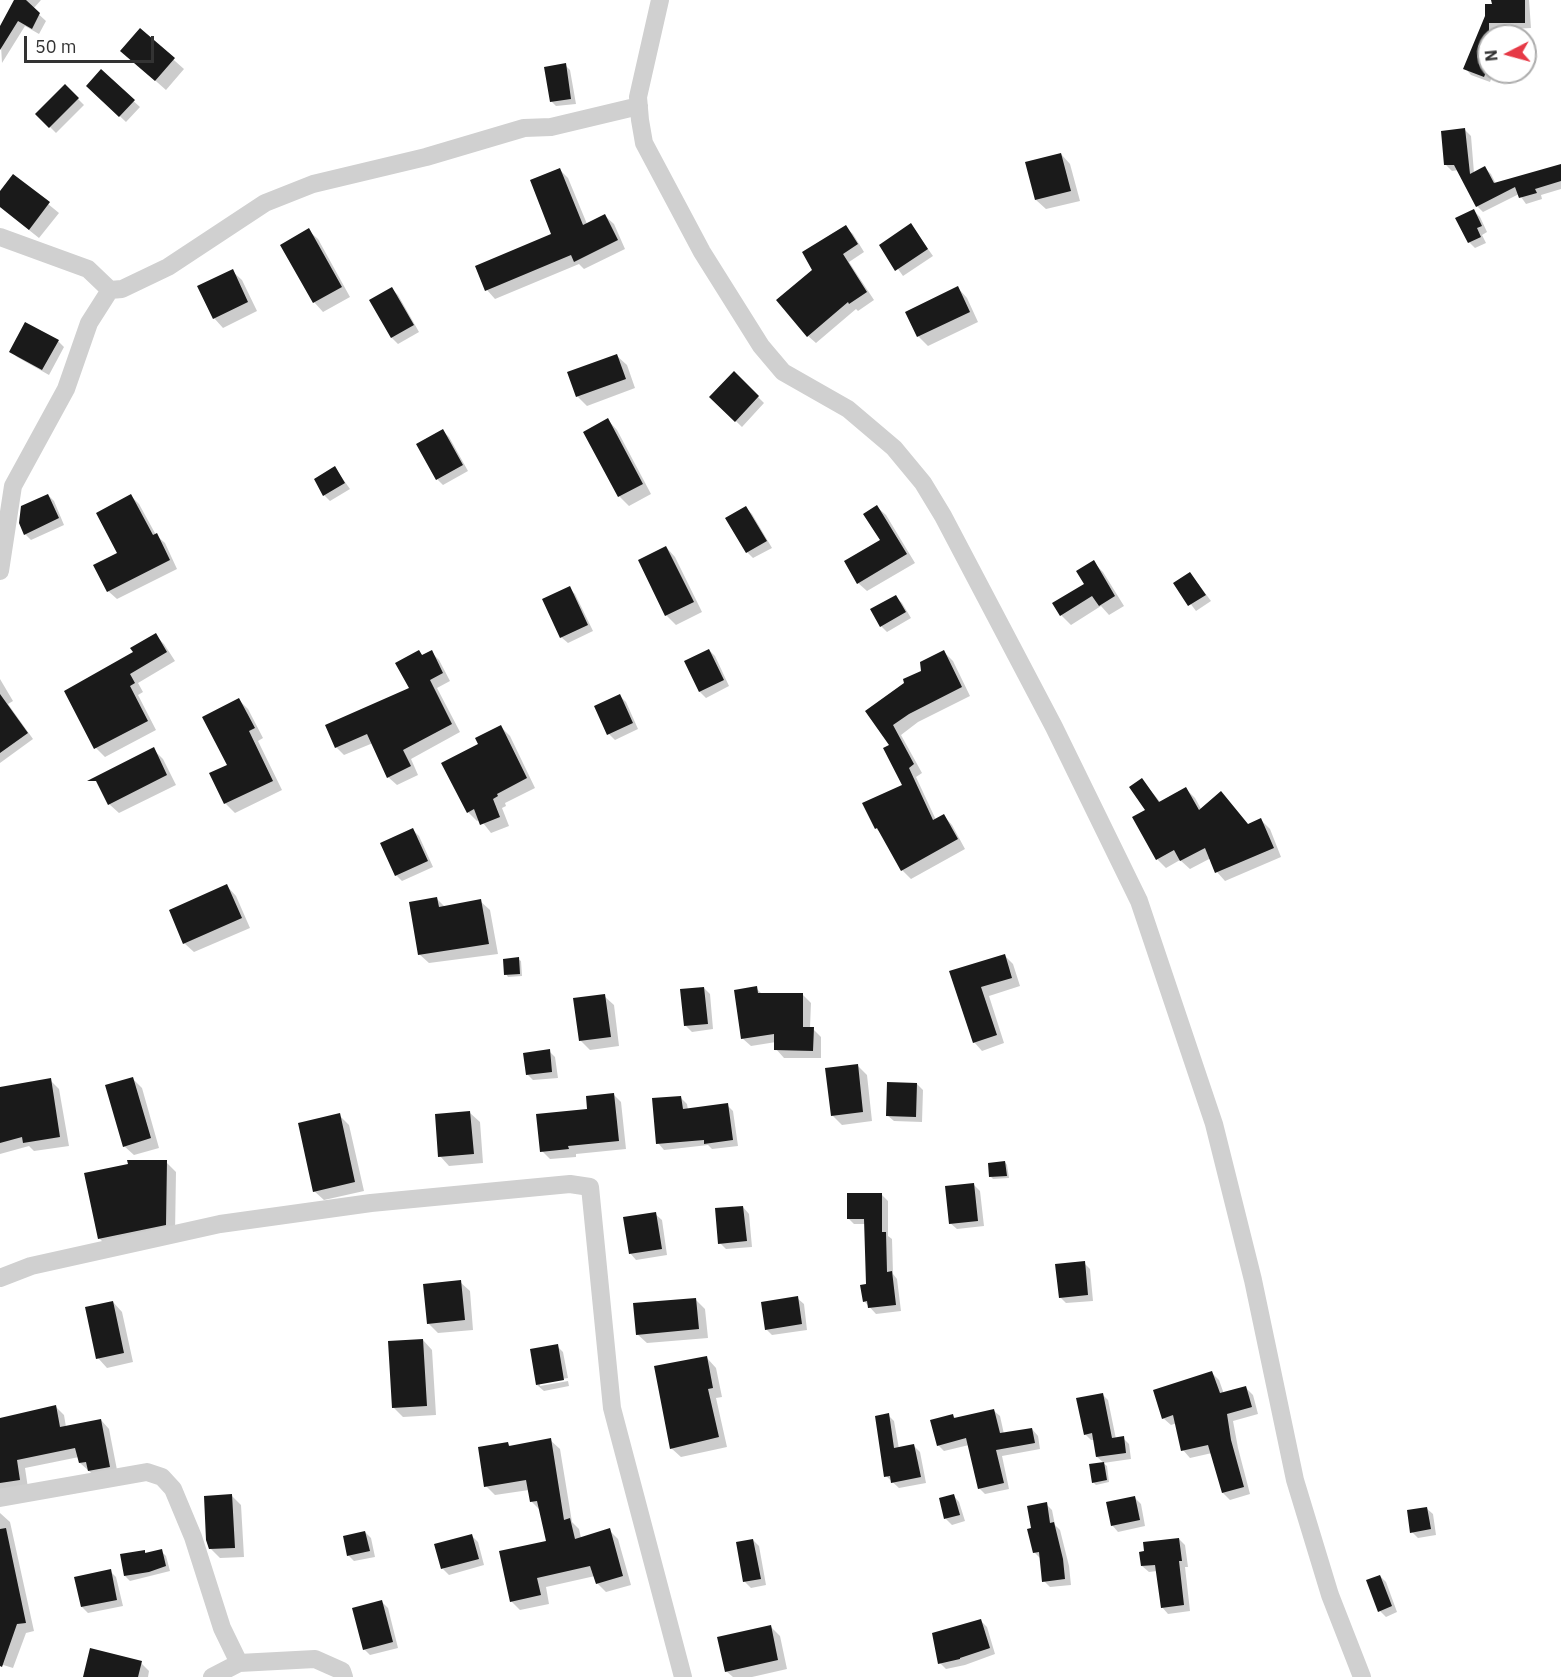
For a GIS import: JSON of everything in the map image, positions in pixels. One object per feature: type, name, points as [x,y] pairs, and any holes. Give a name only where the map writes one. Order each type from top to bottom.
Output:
[{"type":"street","points":[[660,0],[638,97],[644,143],[702,252],[761,346],[783,372],[848,410],[894,448],[923,483],[943,516],[1054,727],[1139,901],[1214,1124],[1253,1280],[1295,1480],[1330,1595],[1362,1677]]},
{"type":"street","points":[[0,237],[88,270],[110,290],[122,289],[168,267],[264,203],[313,184],[426,157],[524,128],[551,127],[639,106]]},
{"type":"street","points":[[0,571],[13,486],[66,389],[90,323],[110,290]]},
{"type":"street","points":[[0,1278],[31,1266],[220,1224],[371,1203],[570,1184],[590,1187],[612,1408],[683,1677]]},
{"type":"street","points":[[0,1498],[147,1472],[162,1477],[173,1490],[193,1537],[222,1628],[239,1663]]},
{"type":"street","points":[[212,1677],[239,1663],[315,1659],[342,1671],[344,1677]]},
{"type":"building","points":[[14,0],[26,0],[40,13],[32,29],[18,21],[0,50],[0,26]]},
{"type":"building","points":[[1491,0],[1525,0],[1525,23],[1482,24],[1485,16],[1485,4],[1492,4]]},
{"type":"building","points":[[140,28],[175,58],[155,81],[120,51]]},
{"type":"building","points":[[1477,35],[1477,74],[1463,69]]},
{"type":"building","points":[[566,63],[571,99],[550,102],[544,67]]},
{"type":"building","points":[[101,69],[135,100],[119,117],[86,86]]},
{"type":"building","points":[[65,84],[79,98],[49,128],[35,114]]},
{"type":"building","points":[[1465,128],[1470,174],[1485,166],[1494,183],[1561,164],[1561,181],[1535,189],[1537,193],[1519,198],[1515,187],[1476,207],[1454,165],[1444,165],[1441,131]]},
{"type":"building","points":[[1061,153],[1071,191],[1035,200],[1025,162]]},
{"type":"building","points":[[560,168],[583,225],[605,214],[618,240],[574,262],[571,255],[485,291],[475,266],[551,234],[530,180]]},
{"type":"building","points":[[13,174],[50,202],[29,230],[0,207],[0,191]]},
{"type":"building","points":[[1474,209],[1482,226],[1477,228],[1481,237],[1468,243],[1455,218]]},
{"type":"building","points":[[911,223],[928,249],[895,271],[879,245]]},
{"type":"building","points":[[846,225],[858,244],[843,254],[867,292],[849,304],[848,302],[807,337],[776,300],[812,270],[802,252]]},
{"type":"building","points":[[309,228],[342,287],[313,303],[280,245]]},
{"type":"building","points":[[233,269],[248,302],[213,319],[197,286]]},
{"type":"building","points":[[958,286],[970,312],[917,337],[905,312]]},
{"type":"building","points":[[392,287],[414,325],[391,338],[369,300]]},
{"type":"building","points":[[25,322],[59,340],[42,370],[9,352]]},
{"type":"building","points":[[617,354],[626,379],[576,397],[567,372]]},
{"type":"building","points":[[734,371],[759,396],[735,422],[709,397]]},
{"type":"building","points":[[608,418],[643,484],[618,497],[583,432]]},
{"type":"building","points":[[443,429],[463,465],[436,480],[416,444]]},
{"type":"building","points":[[335,466],[345,483],[323,496],[314,479]]},
{"type":"building","points":[[48,494],[59,518],[24,535],[19,523],[21,506]]},
{"type":"building","points":[[131,494],[153,535],[157,533],[170,560],[107,592],[93,565],[117,553],[96,513]]},
{"type":"building","points":[[877,505],[907,554],[857,584],[844,561],[880,540],[863,514]]},
{"type":"building","points":[[746,506],[767,541],[746,553],[725,518]]},
{"type":"building","points":[[666,546],[694,602],[665,616],[638,560]]},
{"type":"building","points":[[1094,560],[1115,596],[1099,606],[1092,596],[1060,616],[1052,603],[1084,584],[1076,571]]},
{"type":"building","points":[[1190,572],[1206,595],[1188,606],[1173,583]]},
{"type":"building","points":[[570,586],[588,625],[560,638],[542,599]]},
{"type":"building","points":[[896,595],[906,612],[880,627],[870,609]]},
{"type":"building","points":[[156,633],[167,652],[130,674],[135,683],[130,686],[148,721],[94,749],[64,691],[133,652],[130,648]]},
{"type":"building","points":[[709,649],[724,680],[699,692],[684,661]]},
{"type":"building","points":[[419,650],[422,655],[432,650],[443,673],[430,680],[452,724],[403,750],[411,766],[387,778],[367,734],[335,748],[325,725],[409,688],[395,663]]},
{"type":"building","points":[[944,650],[962,687],[909,714],[893,725],[914,764],[909,768],[933,820],[944,814],[958,839],[901,871],[862,803],[902,785],[883,748],[889,745],[865,711],[904,683],[903,679],[921,671],[920,662]]},
{"type":"building","points":[[0,694],[28,733],[0,753]]},
{"type":"building","points":[[620,694],[633,723],[607,735],[594,706]]},
{"type":"building","points":[[239,698],[255,728],[249,731],[273,781],[224,804],[209,773],[227,765],[202,717]]},
{"type":"building","points":[[501,725],[527,778],[497,794],[498,796],[493,799],[500,817],[480,825],[474,809],[467,813],[441,763],[478,744],[475,738]]},
{"type":"building","points":[[154,747],[167,775],[108,805],[96,781],[87,781]]},
{"type":"building","points":[[1142,778],[1159,802],[1186,787],[1199,810],[1221,791],[1248,824],[1261,818],[1274,848],[1215,873],[1205,848],[1180,861],[1174,850],[1156,860],[1132,817],[1145,810],[1129,787]]},
{"type":"building","points":[[413,828],[428,861],[395,876],[380,843]]},
{"type":"building","points":[[227,884],[242,918],[183,944],[169,910]]},
{"type":"building","points":[[437,897],[439,907],[481,899],[489,944],[418,955],[409,902]]},
{"type":"building","points":[[1005,954],[1012,978],[981,987],[997,1035],[973,1043],[949,971]]},
{"type":"building","points":[[519,957],[520,974],[504,975],[503,959]]},
{"type":"building","points":[[757,986],[758,993],[803,993],[803,1027],[814,1027],[813,1051],[774,1050],[774,1034],[741,1039],[734,990]]},
{"type":"building","points":[[704,987],[708,1024],[684,1026],[680,989]]},
{"type":"building","points":[[605,994],[611,1037],[579,1041],[573,998]]},
{"type":"building","points":[[550,1049],[552,1072],[526,1075],[523,1053]]},
{"type":"building","points":[[858,1064],[863,1112],[831,1116],[825,1068]]},
{"type":"building","points":[[133,1077],[151,1138],[123,1147],[105,1085]]},
{"type":"building","points":[[51,1078],[60,1137],[23,1143],[22,1137],[0,1143],[0,1087]]},
{"type":"building","points":[[887,1082],[917,1083],[916,1117],[886,1116]]},
{"type":"building","points":[[614,1093],[619,1141],[568,1146],[569,1149],[540,1152],[536,1114],[587,1109],[586,1096]]},
{"type":"building","points":[[681,1096],[683,1109],[728,1103],[733,1140],[704,1144],[704,1140],[656,1144],[652,1098]]},
{"type":"building","points":[[470,1111],[474,1154],[438,1157],[435,1114]]},
{"type":"building","points":[[340,1113],[355,1182],[313,1192],[298,1123]]},
{"type":"building","points":[[127,1160],[167,1160],[166,1225],[98,1239],[84,1173],[128,1164]]},
{"type":"building","points":[[1005,1161],[1007,1176],[989,1177],[988,1163]]},
{"type":"building","points":[[974,1183],[978,1221],[949,1224],[945,1186]]},
{"type":"building","points":[[847,1193],[882,1193],[882,1232],[886,1232],[887,1272],[892,1271],[896,1305],[868,1308],[867,1301],[863,1302],[860,1285],[866,1284],[864,1219],[847,1219]]},
{"type":"building","points":[[743,1206],[747,1241],[718,1244],[715,1208]]},
{"type":"building","points":[[656,1212],[662,1249],[629,1254],[623,1217]]},
{"type":"building","points":[[1085,1261],[1088,1295],[1059,1298],[1055,1264]]},
{"type":"building","points":[[461,1280],[465,1320],[427,1324],[423,1284]]},
{"type":"building","points":[[798,1296],[802,1324],[765,1330],[761,1302]]},
{"type":"building","points":[[696,1298],[699,1329],[636,1335],[633,1303]]},
{"type":"building","points":[[113,1301],[124,1353],[96,1359],[85,1307]]},
{"type":"building","points":[[423,1339],[427,1406],[392,1408],[388,1341]]},
{"type":"building","points":[[558,1344],[564,1380],[536,1385],[530,1349]]},
{"type":"building","points":[[707,1356],[713,1388],[708,1389],[719,1437],[670,1449],[654,1366]]},
{"type":"building","points":[[1212,1371],[1220,1393],[1246,1386],[1252,1407],[1227,1414],[1231,1440],[1244,1487],[1222,1493],[1208,1445],[1181,1451],[1173,1415],[1162,1419],[1153,1390]]},
{"type":"building","points":[[1103,1393],[1112,1438],[1124,1436],[1126,1453],[1096,1457],[1092,1433],[1084,1435],[1076,1398]]},
{"type":"building","points":[[56,1405],[60,1427],[101,1419],[110,1467],[88,1471],[86,1462],[79,1463],[75,1448],[17,1460],[20,1480],[0,1483],[0,1418]]},
{"type":"building","points":[[994,1409],[1000,1433],[1032,1428],[1035,1443],[996,1450],[1004,1483],[978,1489],[966,1438],[937,1446],[930,1420],[953,1414],[954,1418]]},
{"type":"building","points":[[889,1413],[894,1448],[914,1444],[921,1477],[891,1483],[890,1476],[884,1477],[875,1416]]},
{"type":"building","points":[[551,1438],[564,1520],[570,1518],[575,1539],[610,1528],[623,1576],[596,1584],[590,1566],[537,1578],[541,1595],[510,1602],[499,1551],[546,1541],[537,1501],[530,1502],[526,1480],[484,1487],[478,1447],[508,1442],[509,1446]]},
{"type":"building","points":[[1104,1462],[1107,1480],[1092,1483],[1089,1464]]},
{"type":"building","points":[[232,1494],[235,1548],[209,1549],[206,1540],[204,1496]]},
{"type":"building","points":[[954,1494],[960,1515],[944,1519],[939,1498]]},
{"type":"building","points":[[1135,1496],[1140,1520],[1111,1526],[1106,1502]]},
{"type":"building","points":[[1047,1502],[1050,1523],[1054,1522],[1063,1559],[1065,1579],[1042,1582],[1039,1552],[1033,1553],[1027,1529],[1031,1528],[1027,1506]]},
{"type":"building","points":[[1427,1507],[1431,1529],[1410,1533],[1407,1510]]},
{"type":"building","points":[[6,1528],[26,1623],[17,1624],[2,1667],[0,1666],[0,1529]]},
{"type":"building","points":[[365,1531],[370,1551],[347,1556],[343,1536]]},
{"type":"building","points":[[472,1534],[479,1559],[441,1569],[434,1544]]},
{"type":"building","points":[[1179,1538],[1184,1605],[1161,1608],[1155,1565],[1141,1566],[1139,1552],[1144,1551],[1143,1542]]},
{"type":"building","points":[[753,1539],[761,1579],[743,1582],[736,1542]]},
{"type":"building","points":[[162,1549],[166,1566],[149,1572],[124,1576],[120,1554],[145,1550],[145,1553]]},
{"type":"building","points":[[111,1569],[117,1600],[81,1607],[74,1577]]},
{"type":"building","points":[[1380,1575],[1392,1606],[1378,1612],[1366,1580]]},
{"type":"building","points":[[382,1600],[393,1642],[363,1650],[352,1608]]},
{"type":"building","points":[[981,1619],[990,1648],[938,1664],[932,1633]]},
{"type":"building","points":[[771,1625],[778,1660],[725,1672],[717,1637]]},
{"type":"building","points":[[90,1648],[142,1661],[138,1677],[83,1677]]}]
